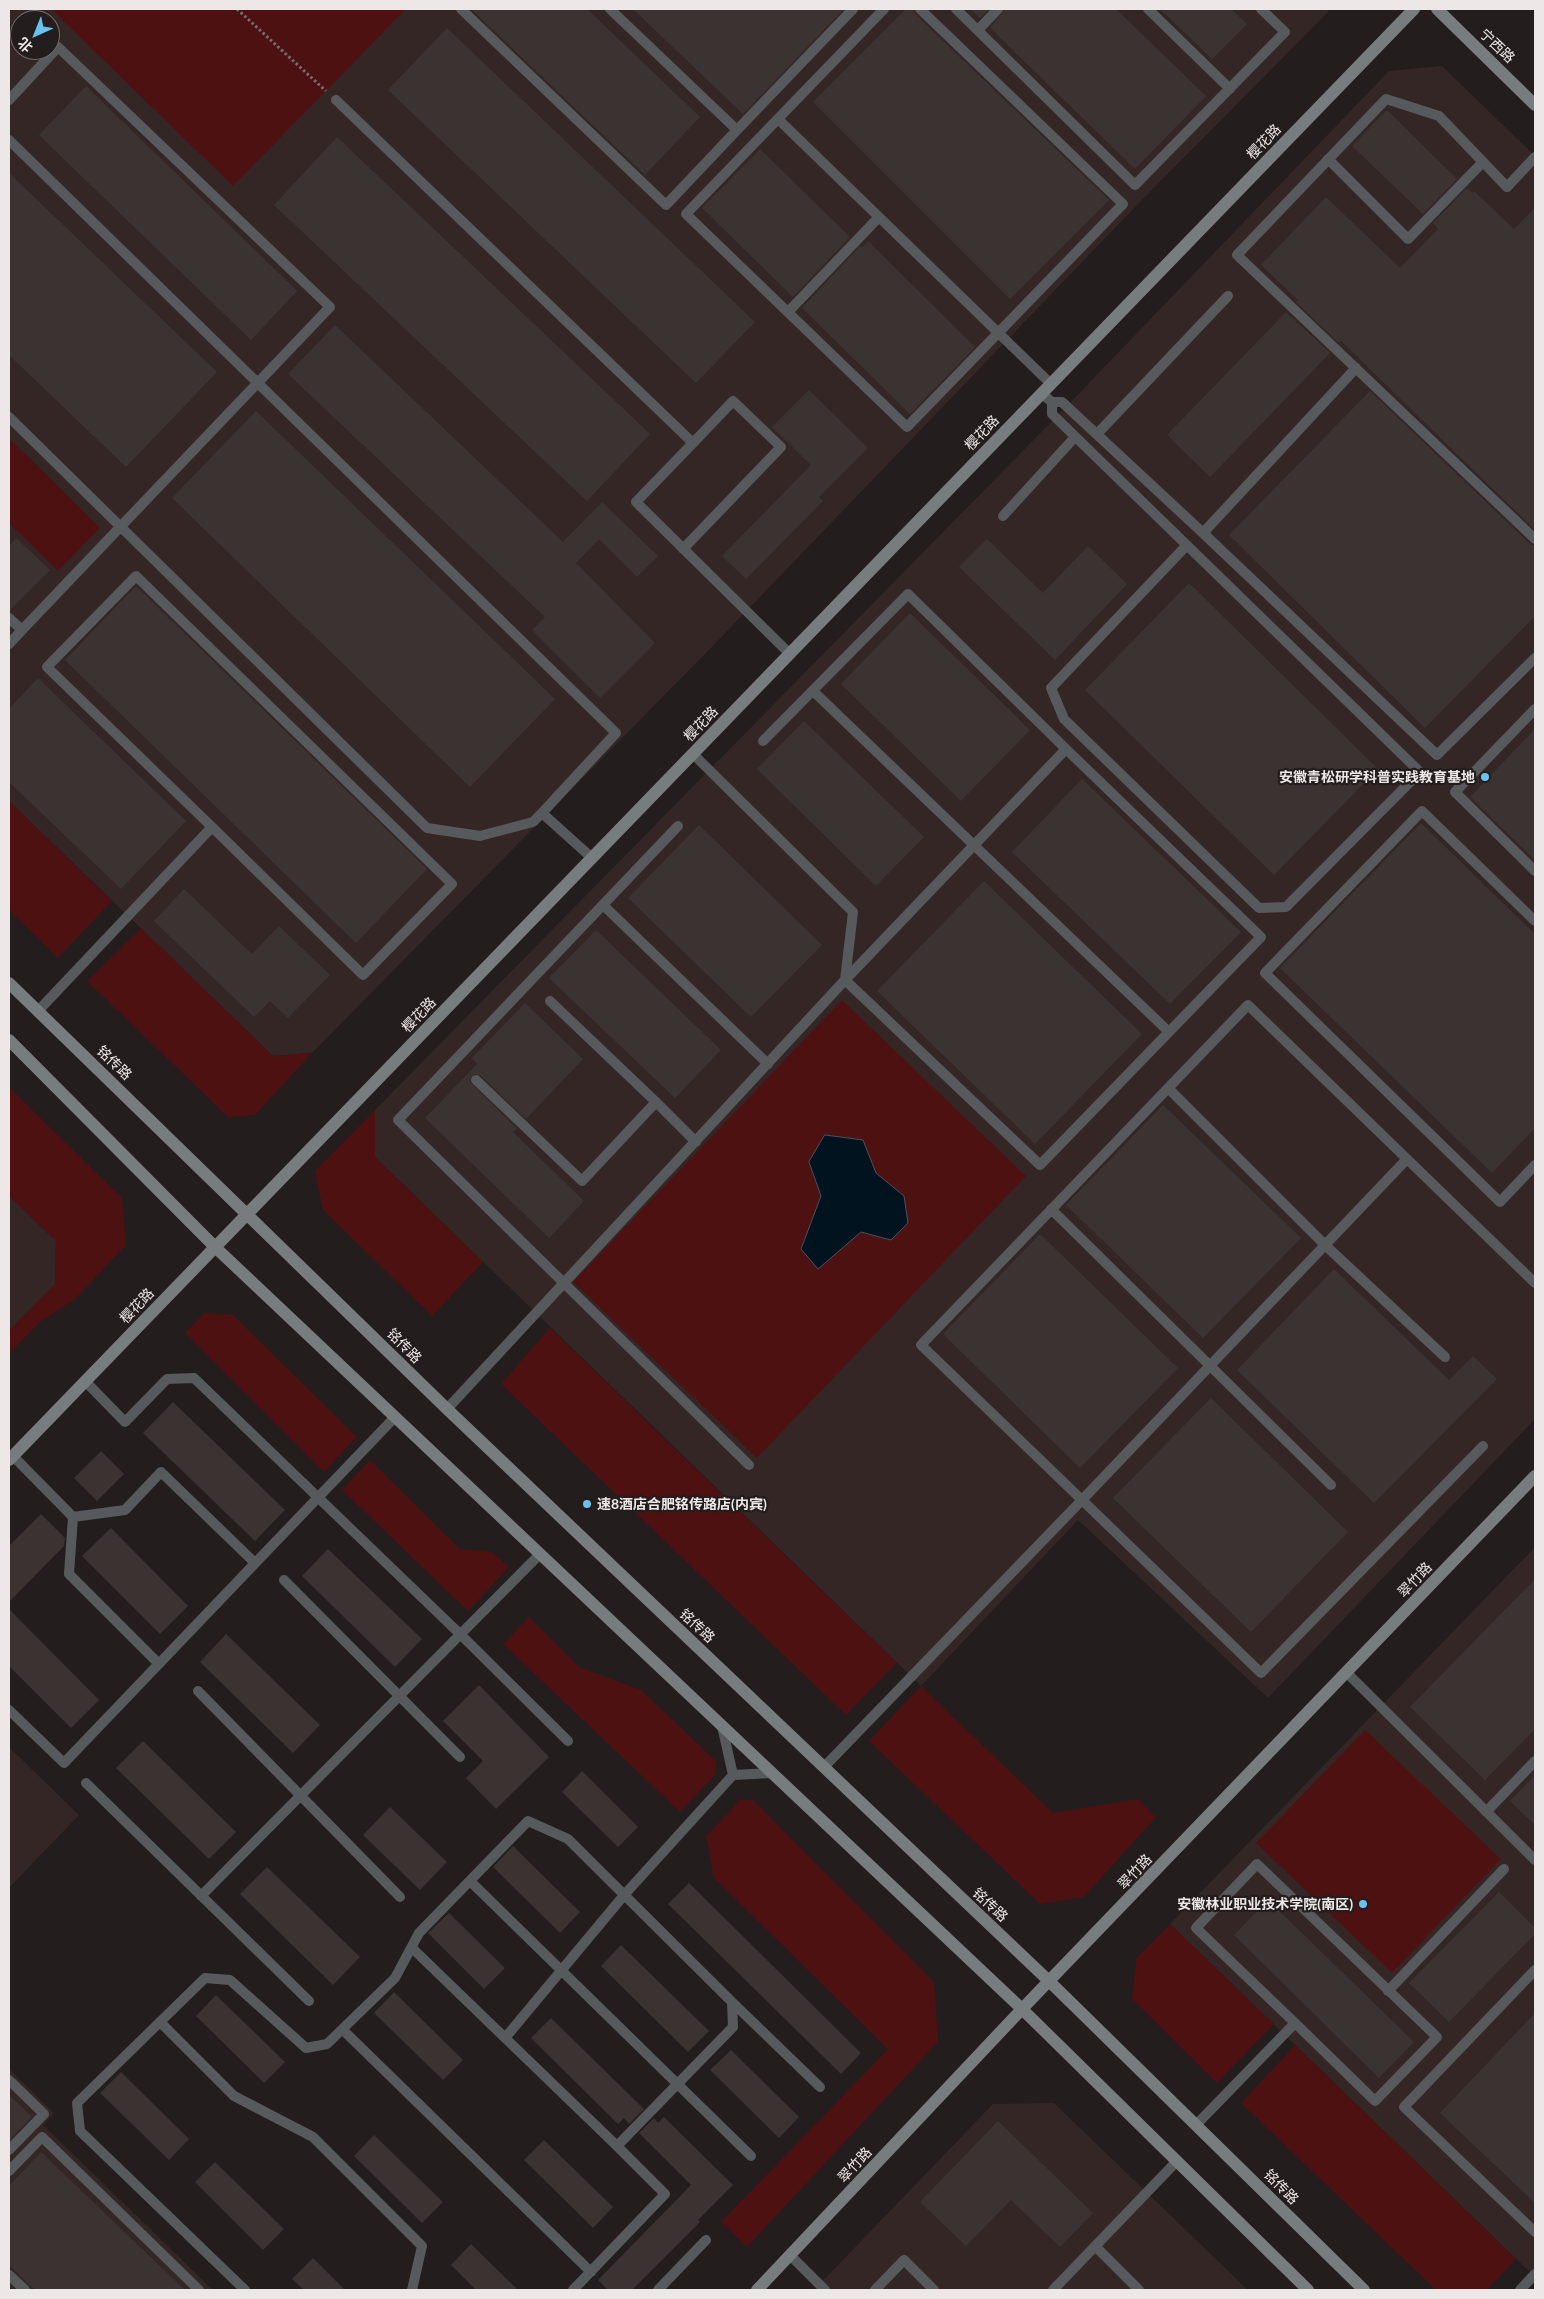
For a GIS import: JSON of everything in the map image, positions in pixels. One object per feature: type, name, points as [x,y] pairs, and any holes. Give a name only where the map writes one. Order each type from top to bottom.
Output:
[{"type":"main road","name":"樱花路","points":[[11,1458],[692,754],[1048,393],[1414,9]]},
{"type":"main road","name":"宁西路","points":[[1437,9],[1535,105]]},
{"type":"main road","name":"铭传路","points":[[9,982],[446,1409],[1050,1982],[1364,2290]]},
{"type":"main road","points":[[9,1040],[215,1247],[1022,2009],[1308,2290]]},
{"type":"main road","name":"翠竹路","points":[[757,2290],[1022,2009],[1535,1476]]},
{"type":"lane","points":[[461,9],[666,205],[853,9]]},
{"type":"lane","points":[[610,9],[737,130]]},
{"type":"lane","points":[[884,9],[686,214],[907,427],[1123,204],[920,9]]},
{"type":"lane","points":[[956,9],[1135,185],[1285,32],[1261,9]]},
{"type":"lane","points":[[978,30],[998,9]]},
{"type":"lane","points":[[1148,9],[1230,89]]},
{"type":"lane","points":[[9,100],[58,47],[330,307],[9,644]]},
{"type":"lane","points":[[1533,163],[1507,187],[1439,116],[1386,99],[1237,255],[1535,539]]},
{"type":"lane","points":[[336,100],[693,443]]},
{"type":"lane","points":[[778,119],[999,333],[1048,393],[1062,402],[1097,434],[1437,755],[1535,658]]},
{"type":"lane","points":[[9,140],[616,733],[533,822],[480,836],[428,828],[9,418]]},
{"type":"lane","points":[[1328,159],[1408,239],[1483,162]]},
{"type":"lane","points":[[788,312],[879,218]]},
{"type":"lane","points":[[1097,434],[1228,296]]},
{"type":"lane","points":[[1203,533],[1356,368]]},
{"type":"lane","points":[[1048,393],[1052,414],[1075,437],[1187,545],[1420,772],[1286,907],[1259,908],[1064,719],[1051,688],[1187,545]]},
{"type":"lane","points":[[683,549],[781,448],[733,401],[636,502],[683,549],[790,654]]},
{"type":"lane","points":[[1003,516],[1075,437]]},
{"type":"lane","points":[[136,576],[452,884],[363,975],[212,827],[47,667],[136,576]]},
{"type":"lane","points":[[763,741],[908,594],[1260,937],[1040,1166],[845,980]]},
{"type":"lane","points":[[9,618],[22,630]]},
{"type":"lane","points":[[813,691],[1169,1032]]},
{"type":"lane","points":[[1535,709],[1454,792],[1535,871]]},
{"type":"lane","points":[[446,1409],[845,980],[1066,749]]},
{"type":"lane","points":[[692,754],[853,912],[845,980]]},
{"type":"lane","points":[[1535,921],[1422,811],[1265,973],[1500,1202],[1535,1165]]},
{"type":"lane","points":[[542,812],[592,858]]},
{"type":"lane","points":[[678,826],[398,1120],[749,1465]]},
{"type":"lane","points":[[38,1011],[212,827]]},
{"type":"lane","points":[[603,905],[768,1064]]},
{"type":"lane","points":[[550,1001],[696,1142]]},
{"type":"lane","points":[[1483,1446],[1261,1674],[921,1345],[1248,1005],[1535,1283]]},
{"type":"lane","points":[[476,1080],[582,1181],[656,1102]]},
{"type":"lane","points":[[1168,1088],[1326,1245],[1445,1357]]},
{"type":"lane","points":[[824,1767],[1407,1159]]},
{"type":"lane","points":[[1051,1209],[1331,1485]]},
{"type":"lane","points":[[85,1381],[125,1422],[167,1379],[194,1378],[461,1635],[568,1742]]},
{"type":"lane","points":[[9,1710],[64,1763],[395,1417]]},
{"type":"lane","points":[[11,1458],[73,1517]]},
{"type":"lane","points":[[73,1517],[125,1510],[161,1472],[255,1563]]},
{"type":"lane","points":[[73,1517],[69,1574],[158,1664]]},
{"type":"lane","points":[[202,1896],[540,1554]]},
{"type":"lane","points":[[284,1580],[460,1757]]},
{"type":"lane","points":[[1347,1673],[1535,1860]]},
{"type":"lane","points":[[198,1691],[400,1897]]},
{"type":"lane","points":[[722,1726],[733,1775]]},
{"type":"lane","points":[[1486,1812],[1535,1760]]},
{"type":"lane","points":[[505,2038],[625,1894],[733,1775],[772,1772]]},
{"type":"lane","points":[[86,1783],[309,2001]]},
{"type":"lane","points":[[245,2290],[80,2131],[77,2103],[205,1978],[230,1980],[306,2048],[327,2044],[395,1978],[419,1934],[528,1821],[568,1838],[820,2087]]},
{"type":"lane","points":[[1257,1864],[1437,2038],[1376,2101],[1295,2023],[1196,1928],[1257,1864]]},
{"type":"lane","points":[[1388,1991],[1504,1869]]},
{"type":"lane","points":[[470,1881],[751,2156]]},
{"type":"lane","points":[[412,1948],[665,2194],[573,2290]]},
{"type":"lane","points":[[1535,1970],[1404,2107],[1535,2232]]},
{"type":"lane","points":[[617,2146],[733,2027],[732,2002]]},
{"type":"lane","points":[[160,2022],[234,2096],[313,2137],[422,2246],[412,2290]]},
{"type":"lane","points":[[1196,2125],[1295,2023]]},
{"type":"lane","points":[[342,2030],[591,2272]]},
{"type":"lane","points":[[9,2080],[44,2114],[9,2150]]},
{"type":"lane","points":[[9,2171],[42,2137],[199,2290]]},
{"type":"lane","points":[[1053,2290],[1177,2161]]},
{"type":"lane","points":[[658,2290],[706,2240]]},
{"type":"lane","points":[[1096,2246],[1139,2290]]},
{"type":"lane","points":[[790,2255],[825,2290]]},
{"type":"lane","points":[[875,2290],[904,2260],[934,2290]]},
{"type":"lane","points":[[1520,2290],[1535,2274]]},
{"type":"lane","points":[[9,2275],[25,2290]]},
{"type":"path","points":[[237,9],[336,100]]},
{"type":"shaded area","points":[[9,9],[1328,9],[1328,12],[1138,204],[705,654],[312,1053],[273,1056],[9,801]]},
{"type":"shaded area","points":[[406,9],[233,186],[60,18],[60,10],[52,10]]},
{"type":"shaded area","points":[[1442,66],[1535,156],[1535,1419],[1268,1698],[1078,1520],[921,1686],[375,1157],[375,1110],[1063,410],[1389,71]]},
{"type":"shaded area","points":[[9,438],[100,528],[58,571],[9,523]]},
{"type":"shaded area","points":[[9,801],[112,901],[58,958],[9,910]]},
{"type":"shaded area","points":[[141,928],[273,1056],[312,1053],[255,1115],[228,1117],[87,981]]},
{"type":"shaded area","points":[[842,1000],[1026,1176],[757,1458],[573,1282]]},
{"type":"shaded area","points":[[9,1087],[122,1198],[126,1245],[75,1299],[40,1322],[9,1354],[9,1331],[55,1284],[56,1241],[9,1196]]},
{"type":"shaded area","points":[[375,1110],[375,1157],[483,1262],[432,1316],[323,1210],[315,1171]]},
{"type":"shaded area","points":[[9,1196],[56,1241],[55,1284],[9,1331]]},
{"type":"shaded area","points":[[204,1313],[233,1315],[357,1437],[324,1472],[185,1333]]},
{"type":"shaded area","points":[[550,1328],[897,1663],[846,1715],[501,1384]]},
{"type":"shaded area","points":[[370,1460],[460,1549],[492,1552],[509,1567],[468,1611],[342,1490]]},
{"type":"shaded area","points":[[1535,1547],[1535,2277],[1170,1924]]},
{"type":"shaded area","points":[[529,1617],[579,1667],[641,1690],[717,1762],[715,1775],[680,1812],[503,1644]]},
{"type":"shaded area","points":[[921,1686],[1053,1813],[1138,1799],[1156,1817],[1084,1897],[1040,1904],[869,1741]]},
{"type":"shaded area","points":[[1365,1730],[1501,1859],[1392,1973],[1256,1843]]},
{"type":"shaded area","points":[[9,1747],[79,1815],[9,1888]]},
{"type":"shaded area","points":[[740,1800],[753,1800],[934,1982],[938,2042],[747,2247],[721,2222],[888,2049],[714,1878],[706,1836]]},
{"type":"shaded area","points":[[1170,1924],[1274,2024],[1217,2083],[1132,1999],[1136,1959]]},
{"type":"shaded area","points":[[1295,2045],[1516,2259],[1487,2290],[1436,2290],[1241,2103]]},
{"type":"shaded area","points":[[9,2069],[54,2113],[43,2125],[213,2290],[9,2290]]},
{"type":"shaded area","points":[[1054,2103],[1248,2290],[814,2290],[993,2104]]},
{"type":"water","points":[[825,1135],[863,1140],[876,1173],[904,1196],[908,1223],[891,1240],[861,1232],[818,1269],[801,1249],[821,1196],[809,1162]]},
{"type":"building","points":[[471,9],[587,9],[700,117],[645,175]]},
{"type":"building","points":[[633,9],[844,9],[743,114]]},
{"type":"building","points":[[906,9],[913,9],[915,14],[1109,200],[1010,299],[813,102]]},
{"type":"building","points":[[970,9],[989,9],[980,18]]},
{"type":"building","points":[[1005,9],[1116,9],[1206,96],[1135,169],[990,28]]},
{"type":"building","points":[[1160,9],[1231,9],[1247,24],[1212,59]]},
{"type":"building","points":[[447,28],[755,322],[696,383],[388,90]]},
{"type":"building","points":[[86,86],[297,291],[251,340],[39,135]]},
{"type":"building","points":[[1387,110],[1457,179],[1423,214],[1352,146]]},
{"type":"building","points":[[337,137],[650,434],[587,501],[274,205]]},
{"type":"building","points":[[760,149],[850,237],[793,297],[702,208]]},
{"type":"building","points":[[9,173],[217,372],[126,467],[9,355]]},
{"type":"building","points":[[1467,188],[1472,193],[1474,191],[1514,229],[1535,208],[1535,530],[1341,341],[1339,343],[1296,302],[1298,300],[1261,265],[1326,197],[1400,268],[1438,229],[1433,223]]},
{"type":"building","points":[[868,241],[975,347],[910,414],[802,308],[860,246],[862,248]]},
{"type":"building","points":[[1286,312],[1330,353],[1210,477],[1167,435]]},
{"type":"building","points":[[335,325],[563,542],[602,502],[658,556],[637,577],[599,539],[576,563],[655,643],[600,698],[532,630],[545,617],[288,374]]},
{"type":"building","points":[[809,390],[868,448],[819,497],[823,501],[746,579],[722,556],[811,465],[772,427]]},
{"type":"building","points":[[1370,391],[1530,544],[1535,546],[1535,616],[1425,728],[1229,535]]},
{"type":"building","points":[[256,411],[555,699],[470,787],[172,498]]},
{"type":"building","points":[[16,538],[50,570],[9,611],[9,546]]},
{"type":"building","points":[[987,539],[1043,593],[1088,546],[1127,584],[1055,660],[959,567]]},
{"type":"building","points":[[1189,583],[1378,769],[1274,875],[1085,690]]},
{"type":"building","points":[[136,586],[427,869],[356,943],[65,660]]},
{"type":"building","points":[[910,613],[1030,730],[961,801],[841,684]]},
{"type":"building","points":[[38,678],[186,821],[121,889],[9,782],[9,709]]},
{"type":"building","points":[[804,721],[924,837],[876,886],[757,769]]},
{"type":"building","points":[[1535,729],[1535,860],[1470,797]]},
{"type":"building","points":[[1082,779],[1241,932],[1170,1004],[1012,852]]},
{"type":"building","points":[[1421,823],[1535,934],[1535,1128],[1492,1173],[1280,968]]},
{"type":"building","points":[[699,825],[822,945],[751,1017],[628,898]]},
{"type":"building","points":[[984,881],[1142,1034],[1035,1144],[877,991]]},
{"type":"building","points":[[184,889],[252,954],[279,926],[330,975],[288,1018],[270,1001],[254,1017],[154,921]]},
{"type":"building","points":[[596,930],[721,1050],[675,1098],[549,978]]},
{"type":"building","points":[[525,1003],[583,1059],[526,1119],[480,1075],[474,1074],[469,1081],[517,1129],[513,1132],[584,1201],[549,1238],[425,1118],[477,1064],[472,1058]]},
{"type":"building","points":[[1163,1105],[1301,1238],[1203,1338],[1066,1205]]},
{"type":"building","points":[[1040,1234],[1178,1368],[1080,1468],[943,1334]]},
{"type":"building","points":[[1334,1269],[1449,1380],[1473,1356],[1497,1379],[1374,1503],[1237,1370]]},
{"type":"building","points":[[1211,1398],[1348,1532],[1251,1632],[1113,1498]]},
{"type":"building","points":[[173,1402],[285,1510],[255,1541],[143,1433]]},
{"type":"building","points":[[101,1451],[124,1474],[97,1501],[74,1478]]},
{"type":"building","points":[[41,1514],[65,1538],[64,1546],[9,1602],[9,1546]]},
{"type":"building","points":[[111,1528],[188,1606],[160,1634],[82,1556]]},
{"type":"building","points":[[328,1549],[422,1639],[395,1667],[302,1576]]},
{"type":"building","points":[[1535,1579],[1535,1729],[1485,1780],[1410,1707]]},
{"type":"building","points":[[9,1609],[99,1700],[71,1728],[9,1666]]},
{"type":"building","points":[[226,1634],[320,1725],[293,1753],[200,1662]]},
{"type":"building","points":[[479,1685],[549,1757],[496,1809],[466,1778],[483,1761],[443,1721]]},
{"type":"building","points":[[143,1741],[236,1832],[209,1859],[116,1768]]},
{"type":"building","points":[[582,1771],[638,1827],[618,1847],[562,1792]]},
{"type":"building","points":[[1535,1775],[1535,1825],[1510,1801]]},
{"type":"building","points":[[390,1807],[447,1862],[420,1890],[363,1835]]},
{"type":"building","points":[[513,1846],[580,1912],[560,1933],[493,1867]]},
{"type":"building","points":[[267,1867],[360,1957],[333,1985],[240,1894]]},
{"type":"building","points":[[689,1883],[861,2053],[841,2074],[668,1904]]},
{"type":"building","points":[[1499,1892],[1535,1928],[1535,1934],[1449,2022],[1409,1983]]},
{"type":"building","points":[[1268,1900],[1414,2042],[1379,2078],[1234,1935]]},
{"type":"building","points":[[449,1913],[505,1968],[484,1989],[428,1933]]},
{"type":"building","points":[[621,1945],[709,2031],[688,2052],[601,1966]]},
{"type":"building","points":[[394,1992],[463,2060],[443,2080],[374,2013]]},
{"type":"building","points":[[216,1995],[285,2062],[264,2083],[196,2016]]},
{"type":"building","points":[[1535,2013],[1535,2203],[1440,2113]]},
{"type":"building","points":[[551,2018],[644,2109],[629,2124],[624,2118],[618,2124],[531,2038]]},
{"type":"building","points":[[731,2050],[799,2117],[779,2138],[710,2070]]},
{"type":"building","points":[[121,2072],[189,2139],[169,2160],[100,2093]]},
{"type":"building","points":[[9,2095],[32,2117],[9,2140]]},
{"type":"building","points":[[664,2117],[733,2185],[698,2220],[700,2222],[632,2290],[608,2290],[598,2280],[691,2185],[639,2133],[654,2118],[658,2123]]},
{"type":"building","points":[[998,2121],[1093,2213],[1060,2247],[1011,2200],[966,2246],[920,2202]]},
{"type":"building","points":[[374,2135],[443,2202],[422,2223],[354,2156]]},
{"type":"building","points":[[544,2140],[613,2207],[593,2228],[524,2160]]},
{"type":"building","points":[[41,2152],[185,2290],[35,2290],[9,2265],[9,2186]]},
{"type":"building","points":[[215,2162],[284,2229],[263,2250],[195,2182]]},
{"type":"building","points":[[471,2244],[518,2290],[476,2290],[451,2265]]},
{"type":"building","points":[[313,2258],[345,2290],[304,2290],[292,2279]]},
{"type":"place","name":"安徽青松研学科普实践教育基地","points":[[1485,777]]},
{"type":"place","name":"速8酒店合肥铭传路店(内宾)","points":[[587,1504]]},
{"type":"place","name":"安徽林业职业技术学院(南区)","points":[[1363,1904]]}]
